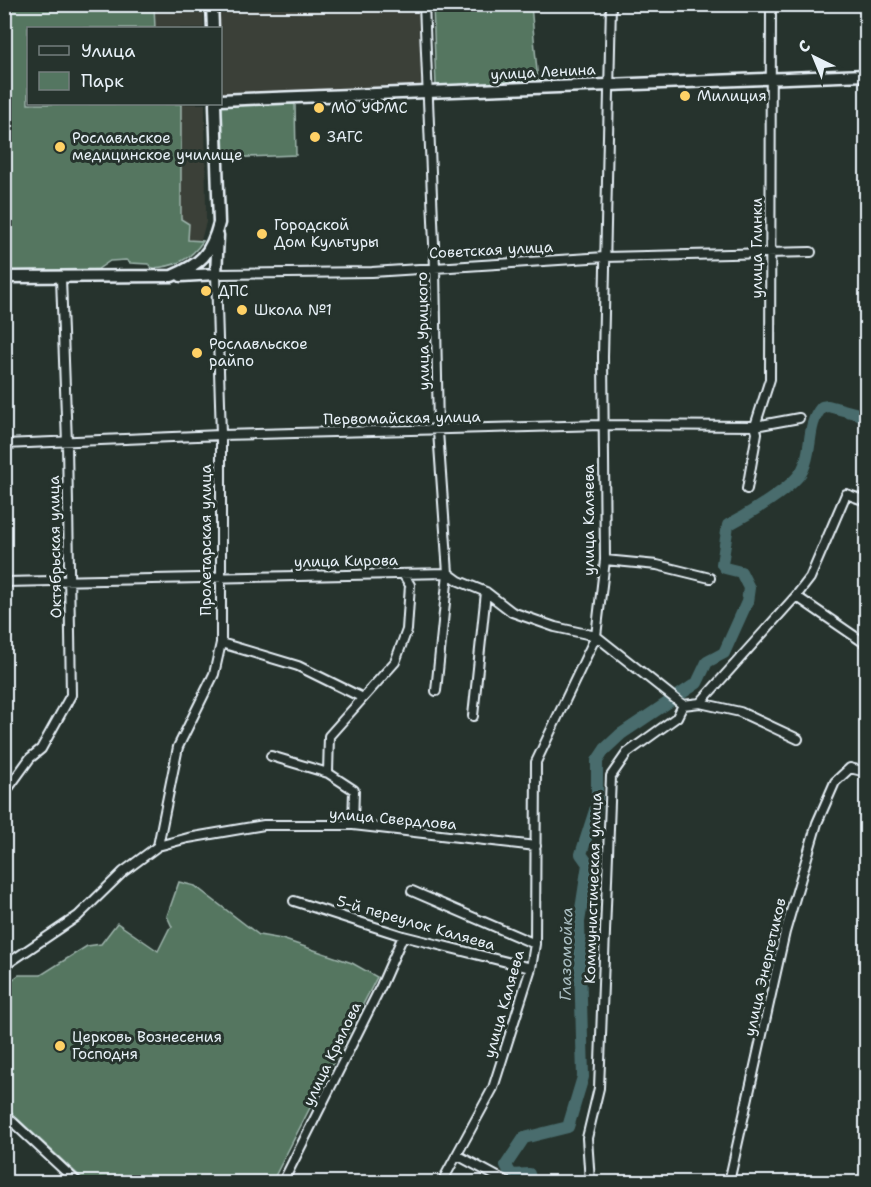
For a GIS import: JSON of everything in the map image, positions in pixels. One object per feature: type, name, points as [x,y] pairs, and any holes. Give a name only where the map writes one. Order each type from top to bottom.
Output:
[{"type":"main road","points":[[212,4],[213,27]]},
{"type":"main road","name":"улица Ленина","points":[[222,100],[428,93],[610,83],[867,75]]},
{"type":"main road","name":"Пролетарская улица","points":[[215,105],[219,223],[216,274]]},
{"type":"main road","name":"Пролетарская улица","points":[[194,267],[214,240],[219,223]]},
{"type":"main road","name":"Советская улица","points":[[172,276],[194,267]]},
{"type":"main road","name":"Советская улица","points":[[4,277],[61,278],[216,274]]},
{"type":"street","name":"улица Урицкого","points":[[424,4],[435,268],[438,431],[448,573],[436,691]]},
{"type":"street","name":"улица Каляева","points":[[442,1182],[494,1088],[531,968],[535,944],[537,762],[596,636],[605,560],[602,425],[611,4]]},
{"type":"street","name":"улица Глинки","points":[[747,489],[757,433],[755,426],[770,379],[771,4]]},
{"type":"street","name":"Советская улица","points":[[216,274],[435,268],[605,257],[771,251],[811,252]]},
{"type":"street","name":"Пролетарская улица","points":[[158,846],[178,747],[214,674],[221,643],[221,435],[216,274]]},
{"type":"street","name":"Октябрьская улица","points":[[4,794],[30,759],[41,749],[71,695],[67,443],[61,278]]},
{"type":"street","name":"Первомайская улица","points":[[4,444],[221,435],[602,425],[755,426],[799,418]]},
{"type":"street","points":[[700,704],[810,578],[846,494],[867,501]]},
{"type":"street","points":[[605,560],[657,565],[710,578]]},
{"type":"street","name":"улица Кирова","points":[[4,582],[448,573],[459,581],[486,592],[512,612],[555,627],[596,636],[683,705]]},
{"type":"street","points":[[328,773],[329,736],[396,662],[407,630],[410,585],[403,574]]},
{"type":"street","points":[[473,716],[486,592]]},
{"type":"street","points":[[796,596],[867,644]]},
{"type":"street","points":[[221,643],[298,666],[363,698]]},
{"type":"street","points":[[683,705],[700,704],[740,712],[798,739]]},
{"type":"street","name":"Коммунистическая улица","points":[[590,1182],[587,1138],[599,1088],[611,776],[627,753],[677,717],[683,705]]},
{"type":"street","points":[[271,756],[328,773],[354,790],[353,825]]},
{"type":"street","name":"улица Энергетиков","points":[[729,1182],[749,1102],[785,932],[816,823],[835,782],[850,768],[867,772]]},
{"type":"street","name":"улица Свердлова","points":[[4,966],[78,916],[123,872],[158,846],[264,825],[353,825],[536,846]]},
{"type":"street","points":[[412,891],[535,944]]},
{"type":"street","name":"5-й переулок Каляева","points":[[294,901],[403,936],[531,968]]},
{"type":"street","name":"улица Крылова","points":[[283,1182],[381,986],[403,936]]},
{"type":"street","points":[[4,1114],[75,1181]]},
{"type":"street","points":[[457,1155],[507,1182]]},
{"type":"shaded area","points":[[154,5],[204,5],[204,27],[155,27]]},
{"type":"shaded area","points":[[218,5],[418,5],[422,87],[222,94],[222,27],[219,27]]},
{"type":"shaded area","points":[[181,105],[205,105],[206,222],[201,240],[187,240],[181,219]]},
{"type":"shaded area","points":[[10,330],[7,436],[5,436],[4,331]]},
{"type":"green space","points":[[5,4],[154,5],[155,27],[27,27],[27,105],[181,105],[181,219],[189,224],[188,240],[203,241],[187,258],[168,266],[152,268],[148,264],[130,263],[126,260],[110,261],[98,269],[5,271]]},
{"type":"green space","points":[[433,5],[531,5],[538,82],[436,87]]},
{"type":"green space","points":[[295,104],[296,155],[224,158],[222,106]]},
{"type":"green space","points":[[179,882],[195,886],[259,935],[282,939],[352,963],[377,977],[272,1182],[86,1182],[5,1107],[5,985],[19,975],[41,975],[87,946],[101,944],[117,923],[158,951],[172,927],[167,916]]},
{"type":"waterway","name":"Глазомойка","points":[[531,1182],[529,1174],[511,1175],[506,1165],[524,1138],[568,1127],[583,1077],[579,922],[588,864],[581,854],[597,804],[597,761],[605,749],[621,734],[697,683],[707,662],[724,653],[747,602],[749,588],[741,572],[725,568],[722,564],[728,525],[770,500],[798,476],[806,461],[814,421],[822,407],[828,406],[866,416]]},
{"type":"place","name":"Милиция","points":[[685,96]]},
{"type":"place","name":"МО УФМС","points":[[319,108]]},
{"type":"place","name":"ЗАГС","points":[[315,137]]},
{"type":"place","name":"Рославльское медицинское училище","points":[[60,147]]},
{"type":"place","name":"Городской Дом Культуры","points":[[262,234]]},
{"type":"place","name":"ДПС","points":[[206,291]]},
{"type":"place","name":"Школа №1","points":[[242,310]]},
{"type":"place","name":"Рославльское райпо","points":[[197,353]]},
{"type":"place","name":"Церковь Вознесения Господня","points":[[60,1046]]}]
